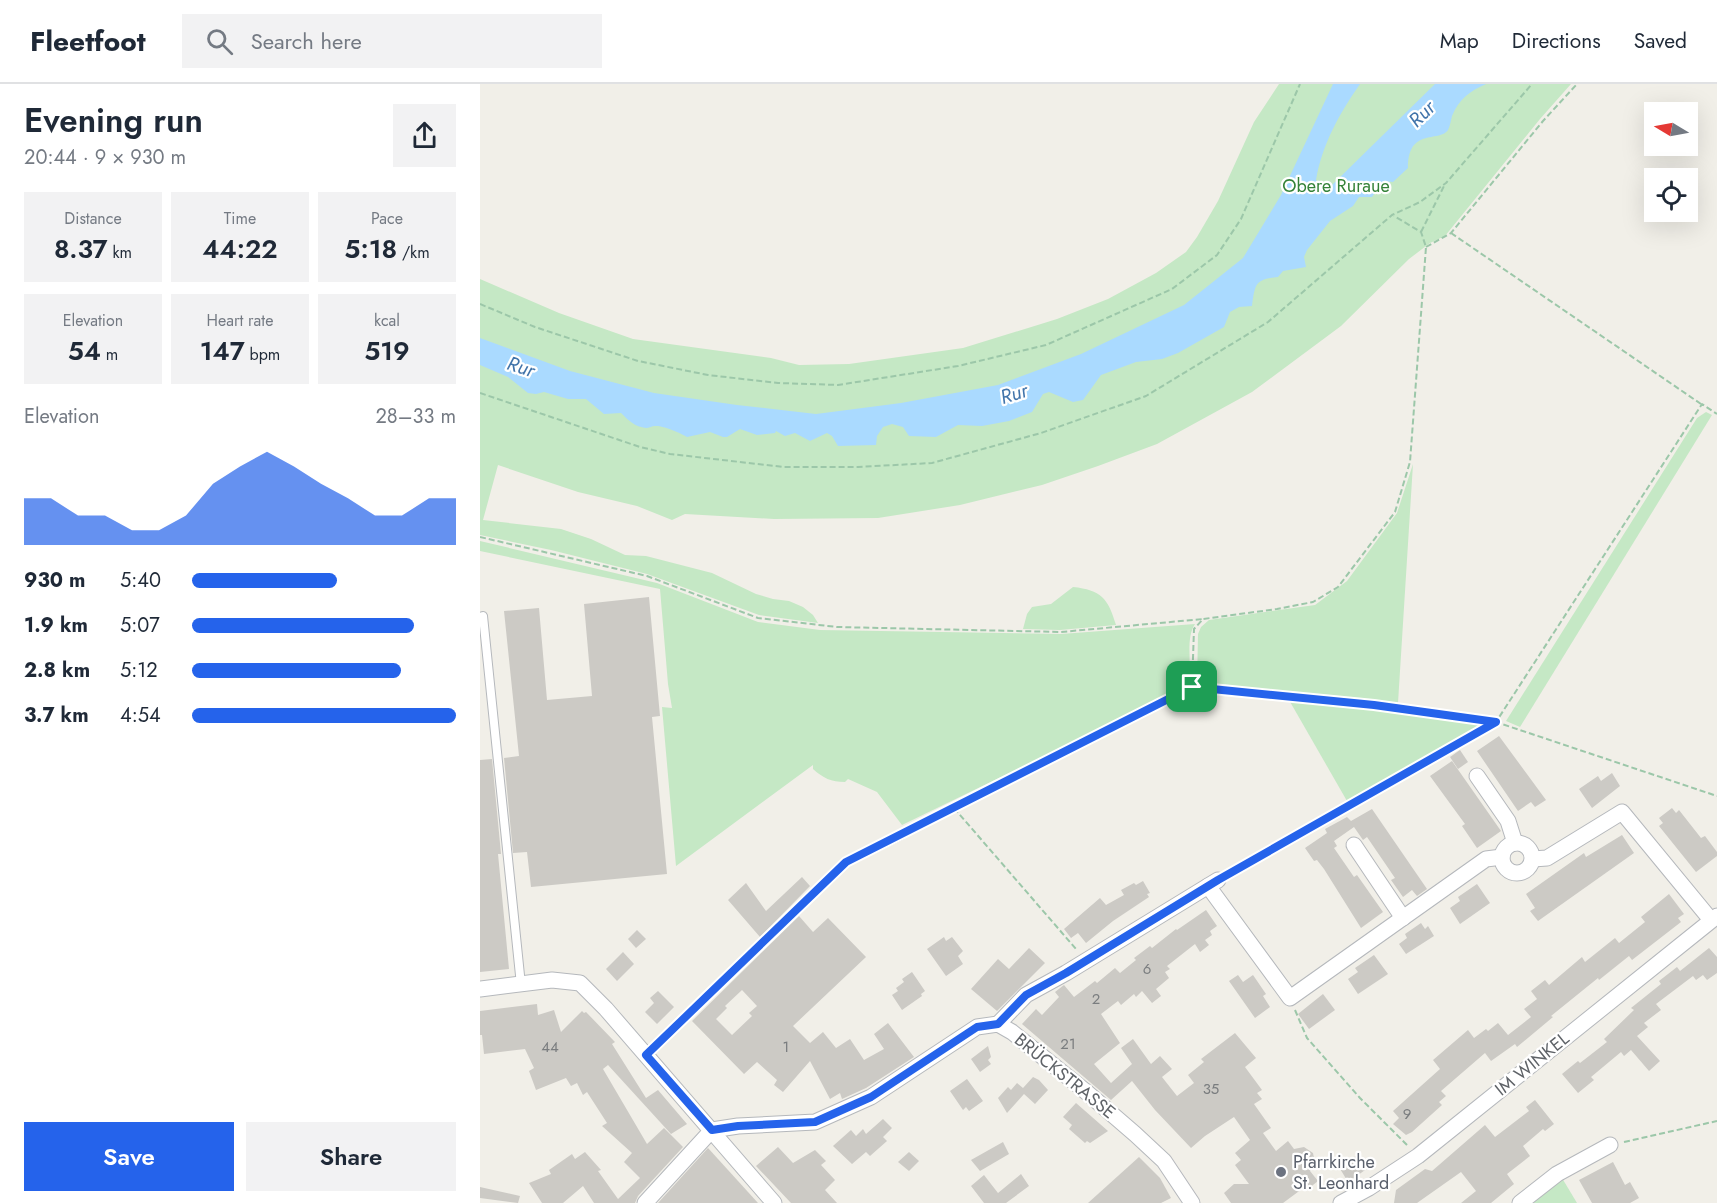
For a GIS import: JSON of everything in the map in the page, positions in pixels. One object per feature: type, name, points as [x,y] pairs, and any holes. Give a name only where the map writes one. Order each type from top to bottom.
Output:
[{"type":"street","points":[[1477,776],[1508,821],[1515,843]]},
{"type":"street","points":[[1533,859],[1547,858],[1622,812],[1714,918]]},
{"type":"street","points":[[1515,843],[1526,845],[1530,849],[1533,859],[1529,868],[1524,872],[1514,873],[1505,867],[1502,857],[1506,847],[1515,843]]},
{"type":"street","points":[[1354,845],[1403,918]]},
{"type":"street","points":[[998,1024],[1026,995],[1213,883],[1290,998],[1486,859],[1502,857]]},
{"type":"street","name":"IM WINKEL","points":[[1341,1203],[1369,1188],[1418,1155],[1714,918]]},
{"type":"street","points":[[480,989],[552,980],[580,983],[606,1009],[774,1203]]},
{"type":"street","name":"BRÜCKSTRASSE","points":[[712,1130],[738,1126],[815,1122],[871,1097],[977,1027],[998,1024],[1084,1089],[1141,1139],[1164,1161],[1192,1203]]},
{"type":"street","points":[[645,1203],[712,1130]]},
{"type":"street","points":[[1520,1203],[1557,1174],[1610,1145]]},
{"type":"lane","points":[[480,617],[483,616],[521,985]]},
{"type":"lane","points":[[646,1055],[846,862],[902,835]]},
{"type":"path","points":[[480,304],[535,327],[638,361],[708,375],[778,383],[838,385],[958,366],[1047,345],[1172,289],[1217,255],[1241,219],[1300,84]]},
{"type":"path","points":[[480,393],[640,447],[670,454],[784,467],[858,467],[932,463],[1041,433],[1146,396],[1268,322],[1392,215],[1420,202],[1446,183],[1532,84]]},
{"type":"path","points":[[1426,247],[1451,233],[1543,121],[1577,84]]},
{"type":"path","points":[[1421,232],[1446,183]]},
{"type":"path","points":[[480,537],[646,576],[758,618],[837,627],[1061,632],[1203,619],[1313,602],[1338,587],[1395,512],[1410,462],[1426,247],[1421,232],[1392,215]]},
{"type":"path","points":[[1451,233],[1717,414]]},
{"type":"path","points":[[1213,883],[1496,722],[1702,404]]},
{"type":"path","points":[[1192,687],[1194,629],[1203,619]]},
{"type":"path","points":[[902,835],[1192,687],[1374,705],[1496,722],[1717,796]]},
{"type":"path","points":[[953,807],[1085,960]]},
{"type":"path","points":[[1290,998],[1307,1038],[1360,1098],[1418,1155]]},
{"type":"path","points":[[1610,1145],[1717,1121]]},
{"type":"green space","name":"Obere Ruraue","points":[[1279,84],[1571,84],[1445,236],[1430,243],[1409,259],[1341,326],[1252,392],[1157,444],[1098,466],[1042,485],[960,505],[878,518],[774,519],[685,514],[672,520],[637,506],[578,492],[498,465],[483,520],[561,529],[591,539],[625,555],[646,556],[712,573],[756,594],[789,601],[803,607],[813,615],[818,623],[759,615],[647,574],[480,535],[480,279],[559,313],[633,339],[771,358],[799,365],[849,364],[963,348],[1057,319],[1108,299],[1156,273],[1186,252],[1218,201],[1254,122]]},
{"type":"green space","points":[[1706,412],[1712,415],[1520,727],[1506,721],[1697,418]]},
{"type":"green space","points":[[1413,464],[1398,703],[1197,684],[1198,634],[1201,627],[1209,620],[1315,605],[1347,581],[1397,513]]},
{"type":"green space","points":[[480,541],[657,583],[758,622],[820,630],[1061,634],[1195,624],[1189,646],[1189,680],[1187,687],[902,825],[877,792],[848,779],[845,782],[828,779],[813,769],[813,765],[676,866],[662,707],[672,708],[660,589],[480,551]]},
{"type":"green space","points":[[1073,587],[1090,590],[1102,597],[1110,608],[1116,625],[1060,630],[1023,629],[1027,614],[1032,607],[1051,604]]},
{"type":"green space","points":[[1289,700],[1485,716],[1482,724],[1347,801]]},
{"type":"green space","points":[[1562,1178],[1577,1203],[1529,1203]]},
{"type":"water","name":"Rur","points":[[1333,84],[1360,84],[1338,118],[1322,154],[1316,180],[1321,185],[1332,185],[1435,84],[1486,84],[1462,100],[1444,134],[1418,141],[1409,155],[1408,168],[1393,182],[1382,183],[1372,197],[1359,197],[1353,206],[1330,221],[1307,250],[1304,257],[1306,267],[1283,271],[1278,277],[1260,281],[1255,288],[1252,306],[1239,307],[1230,312],[1224,327],[1178,353],[1162,359],[1136,362],[1101,375],[1083,400],[1073,402],[1049,392],[1043,394],[1032,412],[1009,421],[982,426],[958,425],[936,437],[909,436],[903,427],[892,424],[883,427],[877,436],[876,445],[838,446],[832,436],[827,433],[810,441],[795,433],[785,436],[776,431],[757,435],[740,429],[727,437],[710,432],[687,437],[662,427],[642,427],[632,423],[621,413],[604,414],[586,399],[568,399],[544,392],[528,393],[508,377],[480,365],[480,338],[570,371],[654,393],[816,414],[901,403],[998,385],[1081,354],[1184,305],[1243,258],[1281,195]]},
{"type":"building","points":[[649,597],[660,716],[652,717],[667,874],[531,887],[527,852],[513,853],[504,758],[519,756],[504,611],[539,608],[547,700],[592,696],[584,604]]},
{"type":"building","points":[[1499,736],[1546,800],[1535,807],[1531,802],[1518,811],[1477,751]]},
{"type":"building","points":[[1460,750],[1468,762],[1458,769],[1450,757]]},
{"type":"building","points":[[492,759],[509,969],[480,972],[480,760]]},
{"type":"building","points":[[1452,761],[1501,831],[1477,848],[1462,826],[1465,824],[1430,776]]},
{"type":"building","points":[[1612,773],[1620,786],[1592,808],[1579,789],[1598,776],[1601,781]]},
{"type":"building","points":[[1672,808],[1676,813],[1679,810],[1701,838],[1705,836],[1717,852],[1717,856],[1696,872],[1659,826],[1663,823],[1659,818]]},
{"type":"building","points":[[1372,809],[1427,889],[1417,896],[1412,890],[1403,897],[1391,880],[1395,878],[1367,837],[1363,840],[1354,827],[1334,841],[1337,846],[1334,848],[1354,877],[1357,875],[1383,912],[1361,928],[1324,869],[1317,860],[1314,861],[1305,848],[1327,833],[1325,829],[1347,817],[1351,821]]},
{"type":"building","points":[[1622,835],[1634,853],[1538,921],[1530,911],[1535,908],[1526,894],[1584,853],[1586,857]]},
{"type":"building","points":[[802,877],[810,886],[760,937],[728,900],[746,883],[766,911]]},
{"type":"building","points":[[1143,881],[1150,893],[1147,894],[1149,897],[1113,921],[1086,943],[1078,933],[1071,938],[1064,929],[1100,898],[1106,905],[1124,895],[1121,890]]},
{"type":"building","points":[[1477,884],[1490,903],[1460,924],[1450,908],[1460,901],[1458,897]]},
{"type":"building","points":[[1669,894],[1684,914],[1678,918],[1681,922],[1632,960],[1629,956],[1599,980],[1598,978],[1517,1047],[1515,1044],[1491,1061],[1485,1053],[1441,1091],[1446,1096],[1439,1102],[1442,1105],[1412,1132],[1406,1135],[1393,1124],[1399,1118],[1393,1111],[1440,1069],[1433,1060],[1468,1030],[1474,1038],[1498,1023],[1508,1035],[1531,1017],[1524,1009],[1537,999],[1531,991],[1545,980],[1549,985],[1582,957],[1585,962],[1615,938],[1619,943],[1645,922],[1641,917]]},
{"type":"building","points":[[1206,910],[1217,926],[1210,931],[1212,935],[1205,940],[1209,945],[1200,952],[1195,944],[1167,966],[1170,969],[1165,972],[1169,978],[1156,989],[1161,996],[1152,1003],[1142,991],[1136,997],[1134,994],[1121,1005],[1118,1001],[1101,1014],[1120,1043],[1094,1064],[1111,1083],[1132,1064],[1121,1048],[1133,1039],[1151,1064],[1160,1056],[1172,1069],[1162,1077],[1177,1096],[1194,1083],[1188,1075],[1204,1062],[1201,1059],[1235,1033],[1256,1058],[1245,1067],[1262,1090],[1257,1093],[1262,1099],[1254,1104],[1271,1128],[1263,1133],[1276,1151],[1288,1141],[1294,1149],[1304,1147],[1313,1153],[1315,1163],[1310,1171],[1318,1181],[1308,1189],[1306,1186],[1283,1203],[1231,1203],[1224,1193],[1234,1184],[1249,1184],[1235,1165],[1241,1160],[1235,1153],[1250,1140],[1234,1117],[1191,1148],[1155,1110],[1132,1081],[1111,1100],[1022,1024],[1036,1009],[1042,1015],[1059,997],[1055,992],[1064,985],[1074,997],[1095,981],[1097,983],[1115,968],[1120,973],[1150,946],[1152,948]]},
{"type":"building","points":[[799,916],[813,932],[828,918],[866,957],[793,1026],[810,1043],[823,1032],[836,1048],[850,1039],[864,1060],[884,1049],[874,1034],[888,1023],[914,1057],[866,1088],[842,1099],[840,1093],[830,1099],[810,1061],[783,1092],[774,1085],[777,1080],[757,1062],[744,1074],[692,1021]],"holes":[[[742,990],[757,1006],[749,1013],[752,1016],[732,1035],[716,1019],[727,1008],[725,1006]]]},
{"type":"building","points":[[1421,923],[1425,929],[1428,926],[1434,936],[1406,954],[1399,944],[1407,938],[1405,934]]},
{"type":"building","points":[[637,930],[646,939],[636,948],[628,939]]},
{"type":"building","points":[[944,937],[946,941],[952,937],[963,951],[958,956],[963,964],[946,976],[927,949]]},
{"type":"building","points":[[1029,948],[1045,963],[997,1011],[971,989],[998,959],[1009,969]]},
{"type":"building","points":[[1709,948],[1717,957],[1717,973],[1707,980],[1703,975],[1696,980],[1693,976],[1656,1004],[1661,1010],[1644,1023],[1648,1027],[1637,1036],[1660,1061],[1649,1071],[1631,1050],[1624,1056],[1621,1052],[1591,1077],[1594,1080],[1578,1093],[1562,1074],[1607,1042],[1604,1039],[1634,1010],[1631,1008],[1661,984],[1659,981],[1677,967],[1680,971]]},
{"type":"building","points":[[623,952],[634,964],[617,981],[606,969]]},
{"type":"building","points":[[1374,955],[1388,974],[1358,994],[1348,979],[1358,972],[1355,968]]},
{"type":"building","points":[[912,972],[925,991],[921,994],[922,996],[902,1010],[892,995],[898,991],[896,988],[904,982],[902,979]]},
{"type":"building","points":[[1238,975],[1243,982],[1253,975],[1266,994],[1263,996],[1270,1007],[1255,1018],[1229,981]]},
{"type":"building","points":[[658,991],[674,1007],[657,1024],[645,1012],[654,1003],[650,998]]},
{"type":"building","points":[[1323,994],[1335,1010],[1309,1029],[1298,1014]]},
{"type":"building","points":[[537,1004],[538,1015],[554,1010],[561,1032],[582,1011],[586,1012],[615,1042],[612,1044],[646,1098],[658,1090],[687,1124],[671,1134],[608,1065],[603,1069],[647,1144],[664,1128],[683,1147],[638,1196],[635,1203],[594,1203],[583,1186],[563,1203],[542,1203],[529,1183],[551,1174],[549,1170],[572,1154],[575,1159],[585,1152],[601,1170],[598,1171],[618,1199],[640,1178],[624,1162],[632,1153],[602,1126],[607,1123],[587,1092],[583,1095],[577,1083],[571,1086],[566,1078],[536,1090],[529,1071],[534,1068],[525,1049],[484,1054],[482,1035],[480,1035],[480,1011]]},
{"type":"building","points":[[988,1046],[991,1057],[988,1060],[991,1064],[980,1072],[971,1059]]},
{"type":"building","points":[[1033,1077],[1048,1090],[1035,1104],[1024,1094],[1007,1113],[998,1098],[1008,1087],[1011,1090],[1017,1083],[1023,1088]]},
{"type":"building","points":[[967,1079],[983,1101],[969,1111],[966,1107],[963,1110],[950,1091]]},
{"type":"building","points":[[1535,1100],[1554,1124],[1545,1131],[1543,1129],[1523,1146],[1530,1156],[1507,1174],[1514,1184],[1491,1203],[1461,1203],[1476,1191],[1461,1172],[1417,1203],[1394,1203],[1396,1190],[1425,1169],[1432,1171],[1485,1125],[1495,1137],[1529,1111],[1526,1107]]},
{"type":"building","points":[[1076,1103],[1108,1131],[1090,1143],[1087,1141],[1085,1143],[1069,1129],[1072,1125],[1063,1117]]},
{"type":"building","points":[[883,1119],[892,1128],[883,1137],[887,1141],[870,1156],[866,1152],[852,1164],[833,1146],[851,1130],[856,1136],[863,1129],[866,1134]]},
{"type":"building","points":[[1003,1142],[1009,1154],[980,1171],[971,1160]]},
{"type":"building","points":[[778,1147],[793,1163],[815,1150],[826,1161],[821,1165],[835,1180],[825,1190],[837,1203],[791,1203],[756,1166]]},
{"type":"building","points":[[708,1148],[758,1203],[658,1203]]},
{"type":"building","points":[[909,1152],[919,1161],[909,1171],[898,1162]]},
{"type":"building","points":[[1359,1154],[1368,1168],[1348,1182],[1339,1167]]},
{"type":"building","points":[[1139,1157],[1160,1178],[1171,1198],[1161,1203],[1088,1203]]},
{"type":"building","points":[[1613,1162],[1625,1185],[1630,1182],[1639,1198],[1630,1203],[1592,1203],[1579,1180]]},
{"type":"building","points":[[1021,1174],[1029,1186],[1006,1203],[984,1203],[971,1186],[984,1175],[998,1193]]},
{"type":"building","points":[[480,1187],[520,1196],[518,1203],[480,1198]]},
{"type":"place","name":"Pfarrkirche St. Leonhard","points":[[1281,1172]]},
{"type":"route","points":[[1192,687],[1374,705],[1496,722],[1218,880],[1026,995],[998,1024],[977,1027],[871,1097],[841,1112],[815,1122],[738,1126],[712,1130],[646,1055],[846,862],[1192,687]]}]
